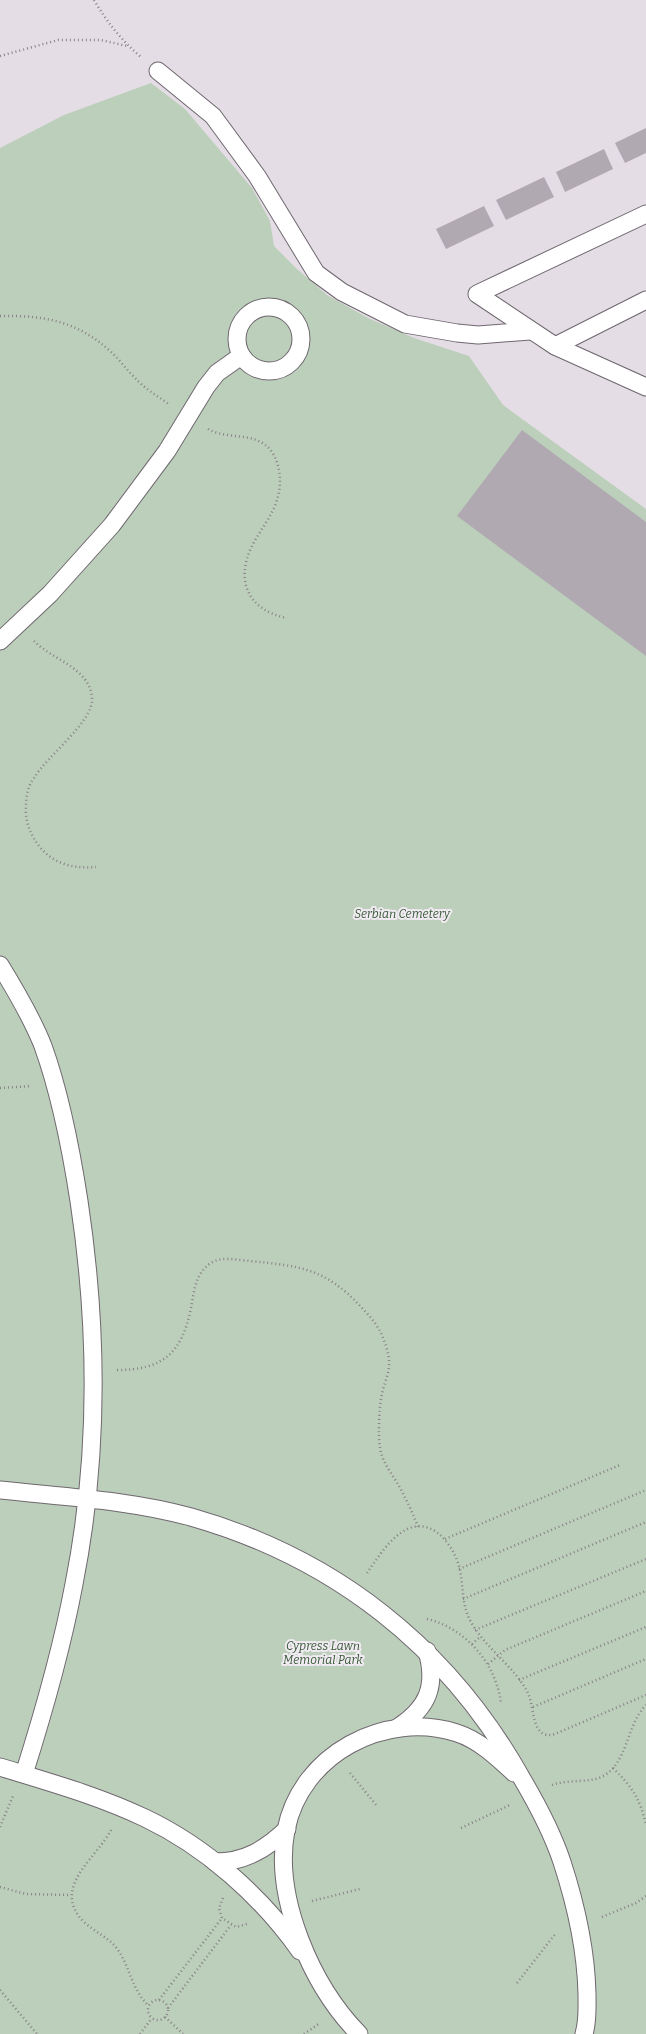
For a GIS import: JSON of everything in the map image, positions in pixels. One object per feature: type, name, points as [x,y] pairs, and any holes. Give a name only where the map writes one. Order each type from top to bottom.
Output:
[{"type":"lane","points":[[158,71],[212,116],[257,176],[316,273],[342,292],[405,324],[478,335],[530,331]]},
{"type":"lane","points":[[646,214],[477,294],[554,346],[646,386]]},
{"type":"lane","points":[[554,346],[646,300]]},
{"type":"lane","points":[[0,641],[81,562],[112,524],[167,451],[206,387],[217,373],[241,356]]},
{"type":"lane","points":[[0,965],[27,1011],[42,1045],[54,1081],[74,1172],[84,1231],[92,1325],[93,1370],[91,1442],[86,1499],[75,1583],[52,1681],[23,1774]]},
{"type":"lane","points":[[0,1490],[86,1499],[156,1509],[224,1528],[259,1540],[292,1555],[354,1592],[380,1610],[426,1651],[470,1699],[490,1726],[532,1795],[556,1845],[574,1901],[584,1954],[587,2011],[584,2034]]},
{"type":"lane","points":[[397,1728],[410,1720],[420,1710],[427,1697],[431,1684],[432,1668],[426,1651]]},
{"type":"lane","points":[[321,1983],[304,1948],[290,1907],[283,1869],[287,1829],[293,1809],[303,1788],[316,1771],[334,1754],[359,1739],[376,1733],[397,1728],[434,1728],[458,1733],[479,1744],[499,1759],[532,1795]]},
{"type":"lane","points":[[0,1767],[122,1808],[172,1833],[216,1862],[236,1880],[282,1928],[299,1949],[338,2009],[359,2034]]},
{"type":"lane","points":[[216,1862],[227,1862],[252,1856],[264,1849],[287,1829]]},
{"type":"lane","points":[[587,2011],[593,2034]]},
{"type":"path","points":[[94,0],[108,24],[127,46],[158,71]]},
{"type":"path","points":[[0,56],[58,40],[100,40],[127,46]]},
{"type":"path","points":[[18,625],[45,651],[78,672],[90,690],[92,700],[87,718],[50,756],[33,778],[28,789],[25,810],[29,830],[41,849],[60,863],[71,867],[96,867]]},
{"type":"path","points":[[0,1088],[22,1087],[54,1081]]},
{"type":"path","points":[[93,1370],[131,1370],[144,1368],[157,1364],[171,1354],[181,1342],[185,1333],[193,1295],[199,1276],[212,1262],[231,1259],[296,1266],[312,1270],[338,1285],[350,1295],[371,1318],[380,1331],[387,1349],[390,1363],[381,1395],[380,1450],[389,1471],[406,1499],[418,1527]]},
{"type":"path","points":[[445,1539],[620,1465]]},
{"type":"path","points":[[459,1569],[646,1490]]},
{"type":"path","points":[[463,1599],[646,1522]]},
{"type":"path","points":[[354,1592],[392,1541],[403,1531],[418,1527],[433,1529],[445,1539],[454,1553],[459,1569],[463,1599],[475,1630],[519,1680],[530,1697],[539,1730],[546,1736],[555,1734],[646,1695]]},
{"type":"path","points":[[475,1630],[646,1559]]},
{"type":"path","points":[[488,1664],[505,1650],[646,1591]]},
{"type":"path","points":[[421,1618],[447,1627],[472,1644],[488,1664],[497,1683],[502,1707]]},
{"type":"path","points":[[519,1680],[646,1627]]},
{"type":"path","points":[[472,1644],[480,1637]]},
{"type":"path","points":[[533,1707],[646,1659]]},
{"type":"path","points":[[461,1828],[561,1782],[600,1778],[613,1768],[621,1754],[633,1724],[646,1706]]},
{"type":"path","points":[[334,1754],[377,1806]]},
{"type":"path","points":[[613,1768],[633,1790],[642,1807],[646,1825]]},
{"type":"path","points":[[0,1827],[23,1774]]},
{"type":"path","points":[[122,1808],[102,1845],[78,1875],[71,1895],[77,1914],[84,1922],[103,1935],[119,1951],[135,1990],[149,2006]]},
{"type":"path","points":[[0,1887],[36,1895],[71,1895]]},
{"type":"path","points":[[290,1907],[360,1889]]},
{"type":"path","points":[[602,1924],[601,1918],[636,1903],[646,1896]]},
{"type":"path","points":[[159,2000],[222,1918]]},
{"type":"path","points":[[168,2008],[165,2003],[159,2000],[153,2001],[149,2006],[148,2013],[152,2018],[158,2020],[165,2017],[168,2008],[231,1925]]},
{"type":"path","points":[[517,1983],[559,1930]]},
{"type":"path","points":[[0,1990],[37,2034]]},
{"type":"path","points":[[165,2017],[183,2034]]},
{"type":"path","points":[[140,2034],[152,2018]]},
{"type":"green space","name":"Cypress Lawn Memorial Park","points":[[151,83],[185,109],[252,188],[270,221],[274,246],[297,269],[327,295],[368,318],[414,338],[469,356],[503,405],[646,509],[646,2034],[0,2034],[0,148],[64,115]]},
{"type":"building","points":[[646,128],[646,153],[625,163],[615,143]]},
{"type":"building","points":[[604,149],[613,169],[565,192],[556,172]]},
{"type":"building","points":[[544,177],[554,197],[506,220],[496,200]]},
{"type":"building","points":[[484,206],[494,226],[446,249],[436,229]]},
{"type":"building","points":[[522,430],[646,522],[646,656],[457,516]]},
{"type":"park label","name":"Serbian Cemetery","points":[[402,914]]}]
